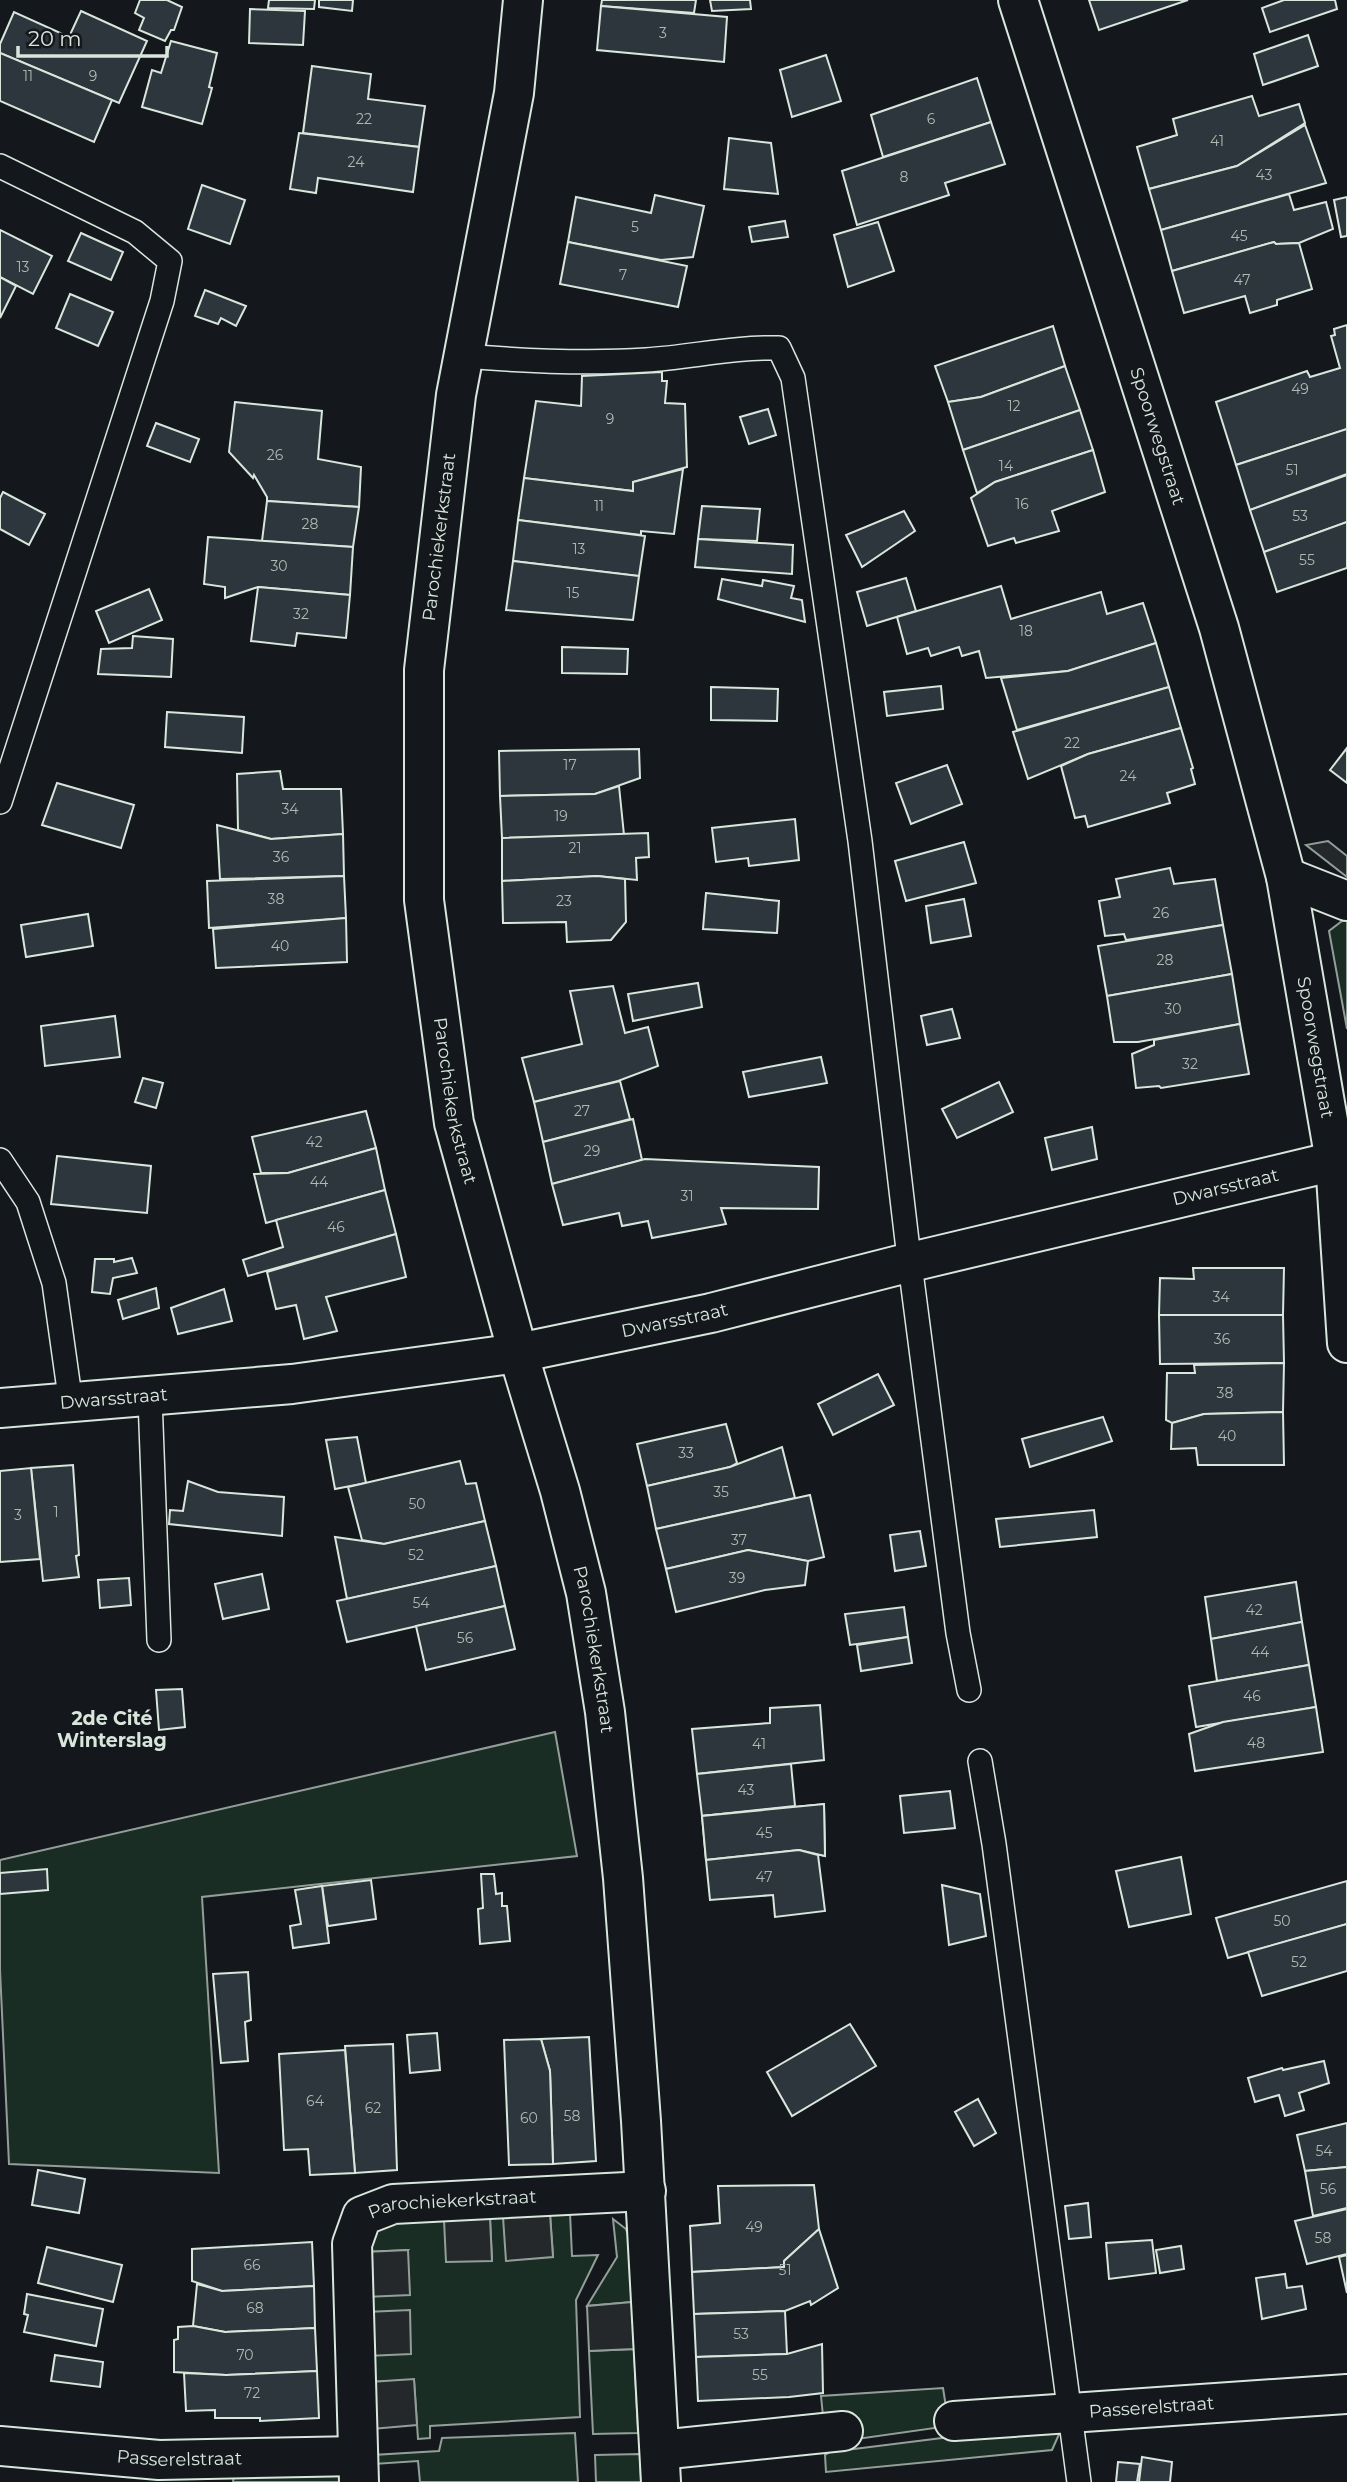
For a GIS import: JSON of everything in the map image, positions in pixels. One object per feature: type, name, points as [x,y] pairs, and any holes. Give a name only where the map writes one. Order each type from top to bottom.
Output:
[{"type":"street","name":"Parochiekerkstraat","points":[[523,0],[514,93],[456,395],[424,670],[424,900],[454,1124],[560,1491],[586,1593],[605,1712],[623,1878],[646,2191],[661,2466]]},
{"type":"street","name":"Spoorwegstraat","points":[[1018,0],[1219,628],[1286,877],[1335,1161],[1347,1343]]},
{"type":"street","points":[[1286,877],[1347,901]]},
{"type":"street","name":"Dwarsstraat","points":[[0,1408],[150,1398],[292,1384],[518,1353],[711,1313],[911,1262],[1335,1161]]},
{"type":"street","name":"Parochiekerkstraat","points":[[359,2469],[352,2244],[362,2216],[393,2204],[646,2191]]},
{"type":"street","name":"Passerelstraat","points":[[954,2421],[1347,2394]]},
{"type":"street","points":[[661,2466],[843,2431]]},
{"type":"street","name":"Passerelstraat","points":[[0,2446],[159,2460],[359,2469]]},
{"type":"lane","points":[[0,166],[135,232],[170,261],[162,301],[0,802]]},
{"type":"lane","points":[[464,356],[536,362],[633,360],[744,347],[779,348],[793,378],[859,841],[958,1633],[969,1690]]},
{"type":"lane","points":[[0,1160],[27,1202],[54,1283],[71,1404]]},
{"type":"lane","points":[[150,1398],[159,1640]]},
{"type":"lane","points":[[980,1761],[994,1844],[1079,2482]]},
{"type":"green space","points":[[1342,921],[1347,921],[1347,1029],[1329,931]]},
{"type":"green space","points":[[555,1732],[577,1856],[202,1897],[219,2173],[9,2164],[0,1970],[0,1860]]},
{"type":"green space","points":[[570,2213],[572,2256],[598,2255],[576,2300],[580,2417],[430,2426],[430,2438],[418,2439],[414,2380],[370,2382],[365,2297],[408,2250],[364,2252],[373,2231],[393,2220],[444,2220],[492,2260],[490,2218],[503,2217],[553,2256],[550,2214]]},
{"type":"green space","points":[[613,2219],[626,2229],[631,2244],[632,2302],[587,2306],[617,2257]]},
{"type":"green space","points":[[634,2349],[638,2433],[593,2434],[589,2351]]},
{"type":"green space","points":[[943,2388],[949,2426],[850,2440],[823,2416],[821,2396]]},
{"type":"green space","points":[[1060,2432],[1052,2450],[826,2472],[825,2455],[830,2452],[950,2437]]},
{"type":"green space","points":[[575,2433],[578,2482],[420,2482],[418,2461],[374,2464],[373,2455],[439,2451],[442,2438]]},
{"type":"green space","points":[[640,2454],[641,2482],[596,2482],[595,2455]]},
{"type":"green space","points":[[340,2473],[341,2482],[233,2482],[234,2475]]},
{"type":"shaded area","points":[[1328,841],[1347,856],[1347,877],[1306,845]]},
{"type":"shaded area","points":[[550,2214],[553,2257],[506,2261],[503,2217]]},
{"type":"shaded area","points":[[490,2218],[492,2261],[446,2262],[444,2220]]},
{"type":"shaded area","points":[[408,2250],[410,2295],[365,2297],[364,2252]]},
{"type":"shaded area","points":[[632,2302],[634,2349],[589,2351],[587,2306]]},
{"type":"shaded area","points":[[410,2310],[411,2354],[367,2356],[366,2312]]},
{"type":"shaded area","points":[[414,2379],[417,2425],[372,2429],[370,2382]]},
{"type":"building","points":[[140,0],[167,0],[182,7],[174,30],[171,30],[165,41],[139,30],[144,18],[135,13]]},
{"type":"building","points":[[269,0],[315,0],[314,9],[268,8]]},
{"type":"building","points":[[319,0],[353,0],[352,11],[319,7]]},
{"type":"building","points":[[602,0],[696,0],[694,13],[601,6]]},
{"type":"building","points":[[710,0],[750,0],[751,9],[712,11]]},
{"type":"building","points":[[1089,0],[1188,0],[1099,30]]},
{"type":"building","points":[[1284,0],[1335,0],[1337,9],[1270,32],[1262,8]]},
{"type":"building","points":[[601,6],[727,17],[724,62],[597,50]]},
{"type":"building","points":[[250,9],[305,11],[303,45],[249,43]]},
{"type":"building","points":[[81,11],[147,41],[119,103],[0,53],[0,44],[14,12],[69,37]]},
{"type":"building","points":[[1308,35],[1318,66],[1263,85],[1254,54]]},
{"type":"building","points":[[171,41],[217,53],[209,87],[212,88],[202,124],[142,107],[152,70],[161,73]]},
{"type":"building","points":[[0,53],[112,100],[94,142],[0,101]]},
{"type":"building","points":[[826,55],[841,101],[792,117],[780,70]]},
{"type":"building","points":[[312,66],[371,74],[368,99],[425,106],[419,147],[303,133]]},
{"type":"building","points":[[977,78],[991,122],[883,157],[871,115]]},
{"type":"building","points":[[1252,96],[1259,116],[1299,104],[1305,123],[1237,166],[1149,189],[1137,147],[1177,135],[1173,119]]},
{"type":"building","points":[[991,122],[1005,164],[945,183],[949,195],[857,225],[842,171]]},
{"type":"building","points":[[1305,125],[1326,183],[1161,230],[1149,189],[1237,166]]},
{"type":"building","points":[[299,133],[419,147],[413,192],[318,178],[316,193],[290,189]]},
{"type":"building","points":[[729,138],[771,143],[778,194],[724,189]]},
{"type":"building","points":[[202,185],[245,200],[230,244],[188,229]]},
{"type":"building","points":[[1289,194],[1294,210],[1326,202],[1333,229],[1299,243],[1274,242],[1172,271],[1161,230]]},
{"type":"building","points":[[655,195],[704,206],[693,257],[661,260],[568,242],[576,197],[651,213]]},
{"type":"building","points":[[1347,197],[1347,236],[1341,237],[1334,200]]},
{"type":"building","points":[[785,221],[788,237],[752,242],[749,227]]},
{"type":"building","points":[[878,222],[894,271],[848,287],[834,235]]},
{"type":"building","points":[[0,230],[52,256],[33,294],[0,277]]},
{"type":"building","points":[[81,233],[123,252],[111,280],[68,261]]},
{"type":"building","points":[[568,242],[687,266],[678,307],[560,284]]},
{"type":"building","points":[[1274,242],[1299,243],[1312,289],[1277,300],[1277,305],[1250,313],[1245,296],[1184,313],[1172,271]]},
{"type":"building","points":[[0,277],[16,286],[0,318]]},
{"type":"building","points":[[205,290],[246,306],[236,326],[221,318],[218,324],[195,316]]},
{"type":"building","points":[[70,294],[113,312],[98,346],[56,328]]},
{"type":"building","points":[[1347,325],[1347,429],[1236,465],[1216,402],[1307,371],[1310,377],[1340,368],[1331,336],[1335,335],[1334,329]]},
{"type":"building","points":[[1053,326],[1065,366],[981,397],[948,402],[935,366]]},
{"type":"building","points":[[1065,366],[1080,410],[963,450],[948,402],[981,397]]},
{"type":"building","points":[[662,372],[662,381],[667,381],[665,403],[685,404],[687,467],[633,482],[633,491],[524,478],[536,401],[581,406],[582,376]]},
{"type":"building","points":[[235,402],[322,411],[318,459],[361,467],[359,507],[267,501],[254,475],[253,478],[229,452]]},
{"type":"building","points":[[768,409],[776,435],[749,444],[740,417]]},
{"type":"building","points":[[1080,410],[1093,450],[995,482],[977,493],[963,450]]},
{"type":"building","points":[[156,423],[199,439],[190,462],[147,446]]},
{"type":"building","points":[[1347,429],[1347,474],[1250,510],[1236,465]]},
{"type":"building","points":[[1093,450],[1105,492],[1052,511],[1059,531],[1016,543],[1014,538],[988,546],[971,498],[995,482]]},
{"type":"building","points":[[683,469],[674,534],[641,531],[641,535],[518,520],[524,478],[633,491],[633,482]]},
{"type":"building","points":[[1347,475],[1347,522],[1264,552],[1250,510]]},
{"type":"building","points":[[3,492],[45,514],[29,545],[0,529],[0,498]]},
{"type":"building","points":[[267,501],[359,507],[353,547],[262,541]]},
{"type":"building","points":[[702,506],[760,509],[757,541],[698,539]]},
{"type":"building","points":[[904,511],[915,531],[862,567],[846,535]]},
{"type":"building","points":[[518,520],[645,536],[639,576],[513,561]]},
{"type":"building","points":[[1347,522],[1347,568],[1277,592],[1264,552]]},
{"type":"building","points":[[208,537],[353,547],[350,595],[258,587],[225,598],[225,587],[204,584]]},
{"type":"building","points":[[698,539],[793,545],[792,574],[695,567]]},
{"type":"building","points":[[513,561],[639,576],[633,620],[506,610]]},
{"type":"building","points":[[906,578],[916,611],[867,626],[857,592]]},
{"type":"building","points":[[722,579],[762,586],[763,580],[794,586],[791,598],[802,600],[805,622],[718,599]]},
{"type":"building","points":[[1001,586],[1011,619],[1101,592],[1107,614],[1143,603],[1156,643],[1068,671],[986,678],[979,651],[962,656],[959,647],[931,656],[928,648],[907,654],[897,617]]},
{"type":"building","points":[[258,587],[350,595],[346,638],[297,633],[295,646],[251,641]]},
{"type":"building","points":[[149,589],[162,620],[109,643],[96,611]]},
{"type":"building","points":[[133,636],[173,639],[171,677],[98,674],[101,649],[132,648]]},
{"type":"building","points":[[1156,643],[1169,687],[1017,730],[1001,678],[1068,671]]},
{"type":"building","points":[[562,647],[628,649],[627,674],[562,673]]},
{"type":"building","points":[[941,686],[943,709],[887,716],[884,692]]},
{"type":"building","points":[[711,687],[778,689],[777,721],[711,720]]},
{"type":"building","points":[[1169,687],[1181,728],[1088,754],[1028,779],[1013,732]]},
{"type":"building","points":[[167,712],[244,717],[242,753],[165,747]]},
{"type":"building","points":[[1181,728],[1195,784],[1167,793],[1170,803],[1088,827],[1085,816],[1075,818],[1061,766],[1088,754]]},
{"type":"building","points":[[1347,748],[1347,783],[1330,770]]},
{"type":"building","points":[[639,749],[640,778],[595,794],[500,796],[499,751]]},
{"type":"building","points":[[947,765],[962,804],[911,824],[896,783]]},
{"type":"building","points":[[280,771],[283,789],[341,789],[343,834],[271,839],[238,830],[237,774]]},
{"type":"building","points":[[57,783],[134,805],[121,848],[42,825]]},
{"type":"building","points":[[619,786],[624,835],[502,838],[500,796],[595,794]]},
{"type":"building","points":[[795,819],[799,860],[749,866],[748,858],[716,862],[712,828]]},
{"type":"building","points":[[217,825],[271,839],[343,834],[344,876],[220,879]]},
{"type":"building","points":[[648,833],[649,857],[636,858],[637,880],[597,876],[502,881],[502,838]]},
{"type":"building","points":[[964,842],[976,883],[906,901],[895,861]]},
{"type":"building","points":[[1170,868],[1174,884],[1215,879],[1223,925],[1126,940],[1124,934],[1105,936],[1099,901],[1120,897],[1116,879]]},
{"type":"building","points":[[344,876],[346,918],[209,928],[207,881]]},
{"type":"building","points":[[597,876],[625,879],[626,922],[611,940],[567,942],[566,922],[503,923],[502,881]]},
{"type":"building","points":[[706,893],[779,901],[777,933],[703,929]]},
{"type":"building","points":[[964,899],[971,936],[931,943],[926,906]]},
{"type":"building","points":[[88,914],[93,946],[26,957],[21,925]]},
{"type":"building","points":[[346,918],[347,962],[216,968],[213,929]]},
{"type":"building","points":[[1223,925],[1232,974],[1107,996],[1098,946]]},
{"type":"building","points":[[1232,974],[1240,1024],[1138,1042],[1114,1042],[1107,996]]},
{"type":"building","points":[[698,983],[702,1007],[633,1021],[628,994]]},
{"type":"building","points":[[613,986],[625,1033],[648,1027],[658,1066],[618,1081],[534,1102],[522,1058],[582,1044],[570,991]]},
{"type":"building","points":[[952,1009],[960,1038],[927,1045],[921,1016]]},
{"type":"building","points":[[115,1016],[120,1057],[45,1066],[41,1026]]},
{"type":"building","points":[[1240,1024],[1249,1074],[1161,1088],[1136,1088],[1132,1054],[1154,1045],[1154,1040]]},
{"type":"building","points":[[821,1057],[827,1083],[749,1097],[743,1072]]},
{"type":"building","points":[[143,1078],[163,1083],[156,1108],[135,1102]]},
{"type":"building","points":[[620,1081],[630,1119],[543,1142],[534,1102]]},
{"type":"building","points":[[999,1082],[1013,1112],[957,1138],[942,1109]]},
{"type":"building","points":[[366,1111],[376,1148],[288,1173],[261,1173],[252,1137]]},
{"type":"building","points":[[633,1119],[642,1160],[552,1184],[543,1142]]},
{"type":"building","points":[[1092,1127],[1097,1159],[1052,1170],[1045,1138]]},
{"type":"building","points":[[376,1148],[385,1190],[266,1223],[254,1174],[288,1173]]},
{"type":"building","points":[[57,1156],[151,1166],[147,1213],[51,1204]]},
{"type":"building","points":[[645,1159],[819,1167],[818,1209],[721,1208],[726,1224],[652,1238],[648,1221],[622,1226],[619,1213],[563,1225],[552,1184]]},
{"type":"building","points":[[385,1190],[396,1234],[248,1276],[243,1260],[283,1247],[276,1220]]},
{"type":"building","points":[[396,1234],[406,1277],[326,1297],[337,1331],[304,1339],[296,1305],[276,1309],[267,1272]]},
{"type":"building","points":[[132,1258],[137,1273],[113,1278],[110,1294],[92,1292],[95,1259],[114,1259],[114,1262]]},
{"type":"building","points":[[1193,1268],[1284,1268],[1283,1315],[1159,1315],[1160,1278],[1194,1279]]},
{"type":"building","points":[[156,1288],[159,1308],[123,1319],[118,1300]]},
{"type":"building","points":[[224,1289],[232,1321],[178,1334],[171,1308]]},
{"type":"building","points":[[1159,1315],[1283,1315],[1284,1363],[1160,1364]]},
{"type":"building","points":[[1284,1363],[1283,1412],[1204,1414],[1172,1423],[1166,1420],[1167,1373],[1195,1373],[1194,1365]]},
{"type":"building","points":[[878,1374],[894,1405],[833,1435],[818,1404]]},
{"type":"building","points":[[1283,1412],[1284,1465],[1198,1465],[1196,1448],[1171,1449],[1172,1423],[1204,1414]]},
{"type":"building","points":[[1103,1417],[1112,1441],[1030,1467],[1022,1439]]},
{"type":"building","points":[[726,1424],[737,1463],[730,1467],[647,1486],[637,1444]]},
{"type":"building","points":[[357,1437],[366,1483],[335,1489],[326,1440]]},
{"type":"building","points":[[782,1447],[795,1498],[656,1529],[647,1486],[730,1467]]},
{"type":"building","points":[[460,1461],[466,1484],[476,1483],[485,1521],[384,1544],[362,1540],[348,1487]]},
{"type":"building","points":[[73,1465],[79,1577],[43,1581],[31,1468]]},
{"type":"building","points":[[31,1468],[40,1559],[0,1562],[0,1471]]},
{"type":"building","points":[[188,1481],[218,1492],[284,1497],[282,1536],[169,1524],[170,1510],[183,1511]]},
{"type":"building","points":[[810,1495],[824,1557],[808,1561],[748,1550],[666,1569],[656,1529]]},
{"type":"building","points":[[1094,1510],[1097,1537],[1000,1547],[996,1519]]},
{"type":"building","points":[[485,1521],[496,1566],[347,1599],[335,1537],[384,1544]]},
{"type":"building","points":[[920,1531],[926,1566],[895,1571],[890,1535]]},
{"type":"building","points":[[748,1550],[808,1561],[805,1585],[765,1590],[676,1612],[666,1569]]},
{"type":"building","points":[[496,1566],[505,1606],[347,1642],[337,1601]]},
{"type":"building","points":[[262,1574],[269,1609],[223,1619],[215,1584]]},
{"type":"building","points":[[129,1578],[131,1605],[100,1608],[98,1580]]},
{"type":"building","points":[[1296,1582],[1302,1622],[1211,1639],[1205,1597]]},
{"type":"building","points":[[505,1606],[515,1649],[426,1670],[416,1626]]},
{"type":"building","points":[[904,1607],[908,1637],[850,1645],[845,1614]]},
{"type":"building","points":[[1302,1622],[1309,1665],[1217,1681],[1211,1639]]},
{"type":"building","points":[[908,1637],[912,1663],[861,1671],[857,1645]]},
{"type":"building","points":[[1309,1665],[1316,1707],[1196,1727],[1189,1686]]},
{"type":"building","points":[[182,1689],[185,1727],[159,1730],[156,1690]]},
{"type":"building","points":[[820,1705],[824,1760],[697,1774],[692,1729],[770,1723],[770,1708]]},
{"type":"building","points":[[1316,1707],[1323,1752],[1195,1771],[1189,1734],[1223,1722]]},
{"type":"building","points":[[791,1764],[795,1806],[702,1816],[697,1774]]},
{"type":"building","points":[[950,1791],[955,1828],[904,1833],[900,1796]]},
{"type":"building","points":[[824,1804],[825,1856],[799,1850],[706,1860],[702,1816]]},
{"type":"building","points":[[824,1804],[825,1856],[799,1850],[706,1860],[702,1816]]},
{"type":"building","points":[[799,1850],[818,1855],[825,1911],[775,1917],[773,1895],[710,1900],[706,1860]]},
{"type":"building","points":[[1181,1857],[1191,1914],[1129,1927],[1116,1871]]},
{"type":"building","points":[[47,1869],[48,1890],[0,1894],[0,1873]]},
{"type":"building","points":[[481,1874],[494,1874],[496,1894],[502,1893],[502,1906],[507,1906],[510,1941],[480,1944],[478,1909],[483,1908]]},
{"type":"building","points":[[371,1880],[376,1919],[328,1926],[322,1886]]},
{"type":"building","points":[[1347,1881],[1347,1924],[1228,1958],[1216,1918]]},
{"type":"building","points":[[942,1885],[980,1894],[986,1936],[949,1945]]},
{"type":"building","points":[[322,1886],[329,1943],[293,1948],[290,1926],[301,1924],[295,1890]]},
{"type":"building","points":[[1347,1924],[1347,1971],[1262,1996],[1248,1952]]},
{"type":"building","points":[[248,1972],[251,2020],[245,2022],[248,2061],[221,2063],[213,1974]]},
{"type":"building","points":[[850,2024],[876,2066],[792,2116],[767,2072]]},
{"type":"building","points":[[437,2033],[440,2070],[410,2073],[407,2035]]},
{"type":"building","points":[[589,2037],[596,2161],[553,2164],[550,2071],[541,2039]]},
{"type":"building","points":[[541,2039],[550,2071],[553,2164],[509,2165],[504,2040]]},
{"type":"building","points":[[393,2044],[397,2170],[355,2173],[345,2046]]},
{"type":"building","points":[[345,2050],[355,2173],[310,2175],[308,2149],[284,2150],[279,2054]]},
{"type":"building","points":[[1324,2061],[1329,2083],[1299,2093],[1304,2110],[1285,2116],[1279,2095],[1255,2102],[1248,2078],[1282,2068],[1283,2070]]},
{"type":"building","points":[[978,2099],[996,2133],[974,2146],[955,2112]]},
{"type":"building","points":[[1347,2123],[1347,2167],[1305,2171],[1297,2135]]},
{"type":"building","points":[[1347,2167],[1347,2208],[1313,2216],[1305,2171]]},
{"type":"building","points":[[38,2170],[85,2179],[79,2213],[32,2205]]},
{"type":"building","points":[[814,2185],[819,2229],[784,2261],[784,2267],[692,2272],[690,2226],[720,2223],[718,2186]]},
{"type":"building","points":[[1088,2203],[1091,2237],[1069,2239],[1065,2206]]},
{"type":"building","points":[[1347,2209],[1347,2254],[1307,2264],[1295,2221]]},
{"type":"building","points":[[819,2229],[838,2288],[811,2305],[810,2301],[785,2311],[694,2314],[692,2272],[784,2267],[784,2261]]},
{"type":"building","points":[[1152,2240],[1156,2273],[1109,2279],[1106,2243]]},
{"type":"building","points":[[312,2242],[314,2286],[222,2291],[192,2281],[192,2249]]},
{"type":"building","points":[[1181,2246],[1184,2269],[1160,2273],[1156,2250]]},
{"type":"building","points":[[47,2247],[122,2265],[113,2302],[38,2283]]},
{"type":"building","points":[[1347,2255],[1347,2293],[1339,2257]]},
{"type":"building","points":[[1285,2274],[1287,2288],[1302,2286],[1306,2309],[1262,2319],[1256,2278]]},
{"type":"building","points":[[197,2284],[222,2291],[314,2286],[315,2328],[225,2332],[193,2326]]},
{"type":"building","points":[[27,2294],[103,2309],[96,2346],[24,2332],[28,2315],[24,2314]]},
{"type":"building","points":[[785,2311],[787,2354],[696,2357],[694,2314]]},
{"type":"building","points":[[193,2326],[225,2332],[315,2328],[317,2371],[226,2375],[174,2372],[174,2340],[178,2339],[178,2327]]},
{"type":"building","points":[[822,2344],[823,2393],[698,2401],[696,2357],[787,2354]]},
{"type":"building","points":[[55,2355],[103,2362],[100,2387],[51,2381]]},
{"type":"building","points":[[317,2371],[319,2418],[260,2421],[260,2418],[215,2418],[215,2410],[186,2411],[184,2373],[226,2375]]},
{"type":"building","points":[[1142,2457],[1172,2462],[1170,2482],[1139,2482]]},
{"type":"building","points":[[1118,2462],[1140,2464],[1137,2482],[1116,2482]]},
{"type":"district","name":"2de Cité Winterslag","points":[[112,1729]]}]
